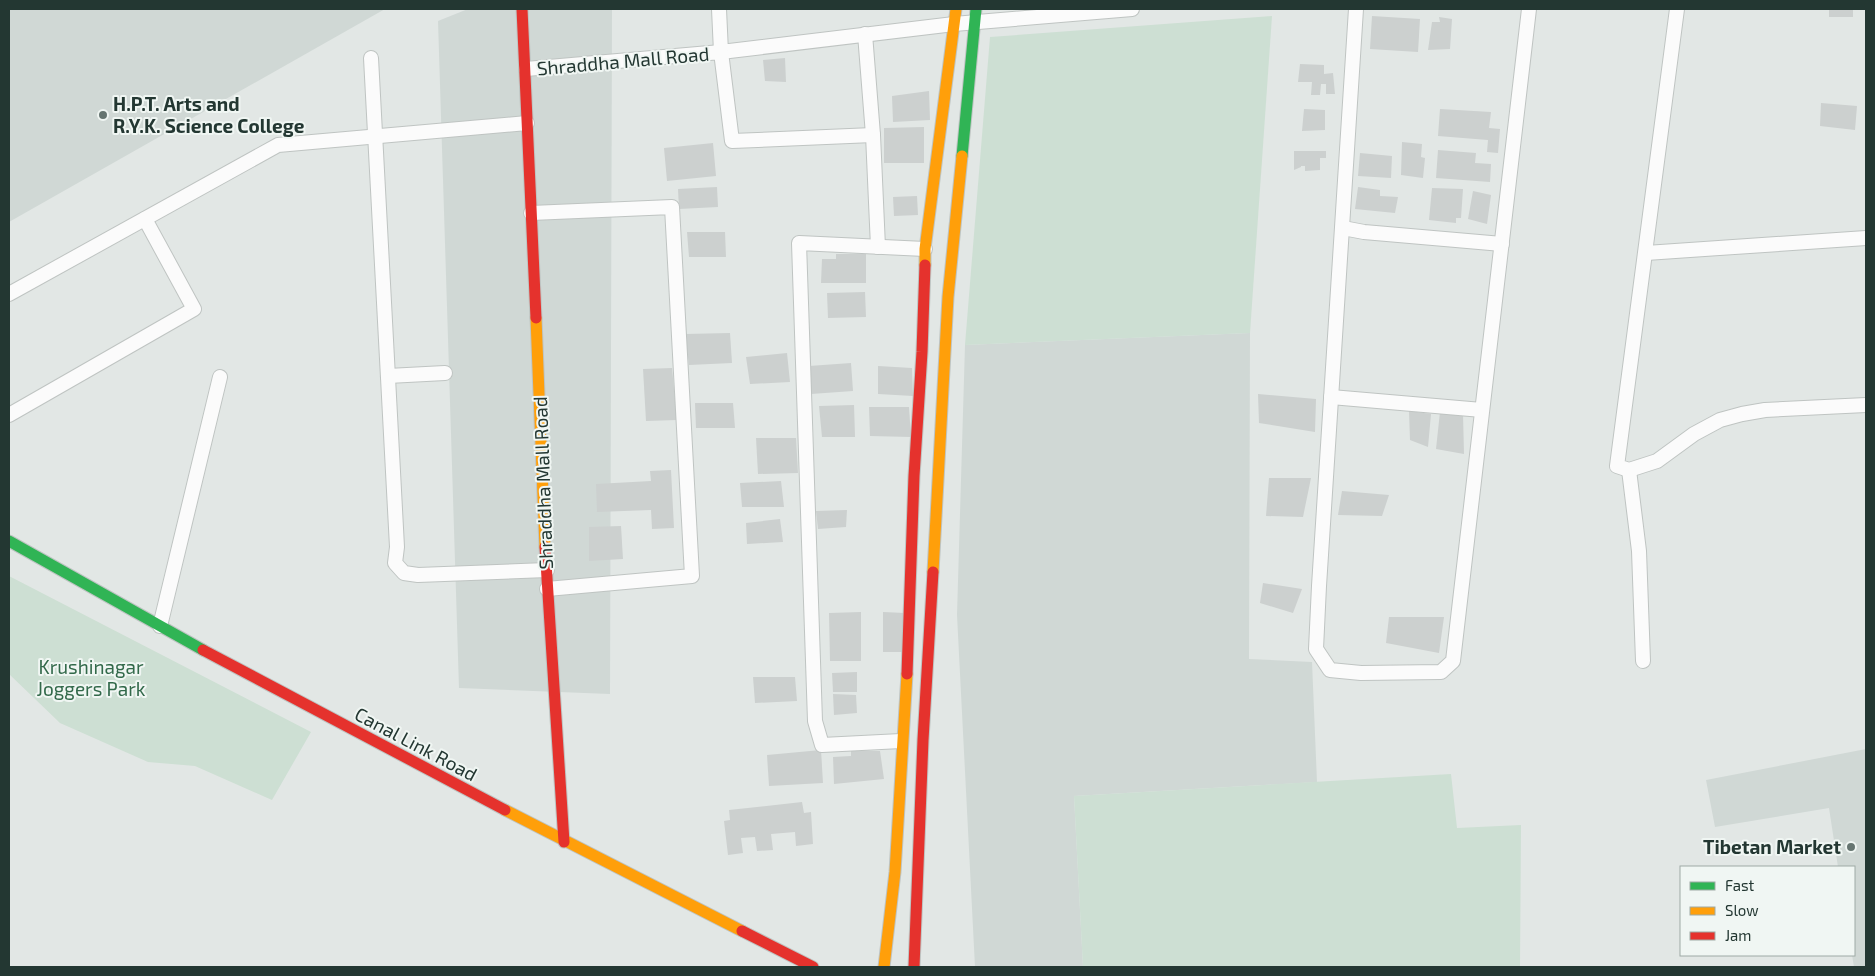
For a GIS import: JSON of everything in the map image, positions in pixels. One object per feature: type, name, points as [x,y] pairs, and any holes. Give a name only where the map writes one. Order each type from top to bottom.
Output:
[{"type":"street","name":"Shraddha Mall Road","points":[[522,9],[546,570],[564,842]]},
{"type":"street","points":[[719,9],[721,52],[732,142],[873,135]]},
{"type":"street","points":[[884,967],[895,872],[901,741],[910,618],[914,476],[922,352],[925,249],[956,9]]},
{"type":"street","points":[[914,967],[923,740],[948,297],[976,9]]},
{"type":"street","name":"Shraddha Mall Road","points":[[526,69],[721,52],[954,24],[1132,9]]},
{"type":"street","points":[[1356,9],[1316,649],[1330,670],[1361,674],[1440,672],[1453,661],[1529,9]]},
{"type":"street","points":[[1678,9],[1618,466],[1629,470],[1657,461],[1694,434],[1720,420],[1765,410],[1866,405]]},
{"type":"street","points":[[865,34],[873,135],[878,247]]},
{"type":"street","points":[[371,58],[397,547],[395,563],[404,573],[418,575],[546,570]]},
{"type":"street","points":[[9,294],[278,145],[527,123]]},
{"type":"street","points":[[531,213],[672,208],[692,576],[547,589]]},
{"type":"street","points":[[9,416],[194,309],[145,219]]},
{"type":"street","points":[[1343,228],[1364,232],[1502,244]]},
{"type":"street","points":[[1646,253],[1866,238]]},
{"type":"street","points":[[901,741],[822,745],[815,720],[799,244],[925,249]]},
{"type":"street","points":[[388,376],[445,373]]},
{"type":"street","points":[[160,626],[220,377]]},
{"type":"street","points":[[1331,397],[1482,410]]},
{"type":"street","points":[[1629,470],[1639,551],[1643,661]]},
{"type":"street","name":"Canal Link Road","points":[[9,541],[160,626],[359,734],[564,842],[813,967]]},
{"type":"shaded area","name":"H.P.T. Arts and R.Y.K. Science College","points":[[9,9],[385,9],[9,222]]},
{"type":"shaded area","points":[[468,9],[612,9],[610,694],[459,688],[438,21]]},
{"type":"shaded area","points":[[1250,333],[1249,659],[1312,662],[1317,782],[1074,796],[1083,967],[975,967],[957,615],[965,345]]},
{"type":"shaded area","name":"Tibetan Market","points":[[1866,749],[1866,967],[1854,967],[1852,956],[1855,956],[1855,866],[1838,866],[1829,808],[1715,827],[1706,780]]},
{"type":"green space","points":[[1272,16],[1250,333],[965,345],[990,37]]},
{"type":"green space","name":"Krushinagar Joggers Park","points":[[9,576],[311,732],[272,800],[195,766],[148,762],[60,723],[9,674]]},
{"type":"green space","points":[[1451,774],[1457,828],[1521,825],[1520,967],[1083,967],[1074,796]]},
{"type":"building","points":[[1829,9],[1853,9],[1853,17],[1829,17]]},
{"type":"building","points":[[1372,16],[1420,19],[1418,52],[1370,49]]},
{"type":"building","points":[[1439,17],[1452,19],[1450,49],[1428,50],[1432,22],[1440,22]]},
{"type":"building","points":[[785,58],[786,82],[765,81],[763,60]]},
{"type":"building","points":[[1300,64],[1324,65],[1324,74],[1333,73],[1335,94],[1326,94],[1326,84],[1321,84],[1320,95],[1311,95],[1312,82],[1298,82]]},
{"type":"building","points":[[929,91],[930,120],[893,122],[892,96]]},
{"type":"building","points":[[1821,103],[1857,106],[1855,130],[1820,126]]},
{"type":"building","points":[[1304,109],[1325,110],[1325,130],[1302,131]]},
{"type":"building","points":[[1440,109],[1491,112],[1489,128],[1500,129],[1498,153],[1487,152],[1488,140],[1438,136]]},
{"type":"building","points":[[924,127],[924,163],[884,163],[884,128]]},
{"type":"building","points":[[1402,142],[1422,144],[1421,157],[1425,158],[1423,178],[1401,175]]},
{"type":"building","points":[[713,143],[716,176],[667,181],[664,148]]},
{"type":"building","points":[[1438,150],[1476,153],[1475,163],[1491,164],[1490,182],[1436,178]]},
{"type":"building","points":[[1294,151],[1326,151],[1326,158],[1320,158],[1320,170],[1305,171],[1305,166],[1301,166],[1294,170]]},
{"type":"building","points":[[1360,153],[1392,156],[1391,178],[1358,176]]},
{"type":"building","points":[[717,187],[718,207],[679,209],[678,189]]},
{"type":"building","points":[[1358,187],[1380,190],[1380,196],[1398,197],[1395,213],[1355,209]]},
{"type":"building","points":[[1432,188],[1463,189],[1461,218],[1456,218],[1456,223],[1429,220]]},
{"type":"building","points":[[1473,191],[1491,195],[1487,224],[1468,219]]},
{"type":"building","points":[[917,196],[918,215],[894,216],[893,197]]},
{"type":"building","points":[[687,232],[725,232],[726,257],[689,257]]},
{"type":"building","points":[[836,254],[866,254],[866,283],[821,283],[822,259],[836,259]]},
{"type":"building","points":[[865,292],[866,317],[828,318],[827,293]]},
{"type":"building","points":[[730,333],[732,363],[689,365],[685,334]]},
{"type":"building","points":[[787,353],[790,382],[750,384],[746,357]]},
{"type":"building","points":[[851,363],[853,391],[811,394],[809,366]]},
{"type":"building","points":[[878,366],[912,368],[913,396],[878,394]]},
{"type":"building","points":[[672,368],[677,420],[646,421],[643,369]]},
{"type":"building","points":[[1258,394],[1316,399],[1315,432],[1259,423]]},
{"type":"building","points":[[695,403],[733,403],[735,428],[696,428]]},
{"type":"building","points":[[854,405],[855,437],[822,437],[819,406]]},
{"type":"building","points":[[869,407],[909,407],[911,437],[870,436]]},
{"type":"building","points":[[1409,411],[1431,414],[1428,447],[1410,440]]},
{"type":"building","points":[[1440,412],[1463,414],[1464,454],[1436,449]]},
{"type":"building","points":[[756,438],[796,438],[798,473],[758,474]]},
{"type":"building","points":[[671,470],[674,528],[652,529],[651,510],[597,512],[596,484],[651,481],[650,471]]},
{"type":"building","points":[[1269,478],[1311,478],[1303,517],[1266,516]]},
{"type":"building","points":[[781,481],[784,507],[742,507],[740,483]]},
{"type":"building","points":[[1342,491],[1389,495],[1382,516],[1338,515]]},
{"type":"building","points":[[847,510],[846,527],[818,529],[816,511]]},
{"type":"building","points":[[780,519],[783,542],[747,544],[746,523]]},
{"type":"building","points":[[621,526],[623,559],[589,561],[589,527]]},
{"type":"building","points":[[1263,583],[1302,589],[1293,613],[1260,603]]},
{"type":"building","points":[[861,612],[861,661],[830,661],[829,613]]},
{"type":"building","points":[[883,612],[905,613],[904,652],[883,652]]},
{"type":"building","points":[[1389,617],[1444,617],[1439,653],[1386,643]]},
{"type":"building","points":[[857,672],[857,692],[833,692],[832,673]]},
{"type":"building","points":[[753,677],[795,677],[797,701],[755,703]]},
{"type":"building","points":[[833,694],[856,695],[857,713],[834,715]]},
{"type":"building","points":[[821,750],[823,783],[769,786],[767,755]]},
{"type":"building","points":[[851,751],[880,751],[884,779],[834,784],[833,757],[851,756]]},
{"type":"building","points":[[802,802],[804,813],[811,812],[813,844],[796,846],[795,832],[771,834],[773,850],[757,851],[755,837],[741,838],[743,853],[728,855],[724,821],[730,820],[729,810]]},
{"type":"traffic: fast","points":[[962,156],[976,9]]},
{"type":"traffic: fast","points":[[9,541],[203,650]]},
{"type":"traffic: slow","points":[[925,265],[925,249],[956,9]]},
{"type":"traffic: slow","points":[[933,572],[948,297],[962,156]]},
{"type":"traffic: slow","points":[[536,318],[545,547]]},
{"type":"traffic: slow","points":[[884,967],[895,872],[907,674]]},
{"type":"traffic: slow","points":[[505,810],[742,931]]},
{"type":"traffic: jam","points":[[522,9],[536,318]]},
{"type":"traffic: jam","points":[[907,674],[914,476],[922,352],[925,265]]},
{"type":"traffic: jam","points":[[545,547],[564,842]]},
{"type":"traffic: jam","points":[[914,967],[923,740],[933,572]]},
{"type":"traffic: jam","points":[[203,650],[505,810]]},
{"type":"traffic: jam","points":[[742,931],[813,967]]},
{"type":"place","name":"H.P.T. Arts and R.Y.K. Science College","points":[[103,115]]},
{"type":"place","name":"Tibetan Market","points":[[1851,847]]}]
